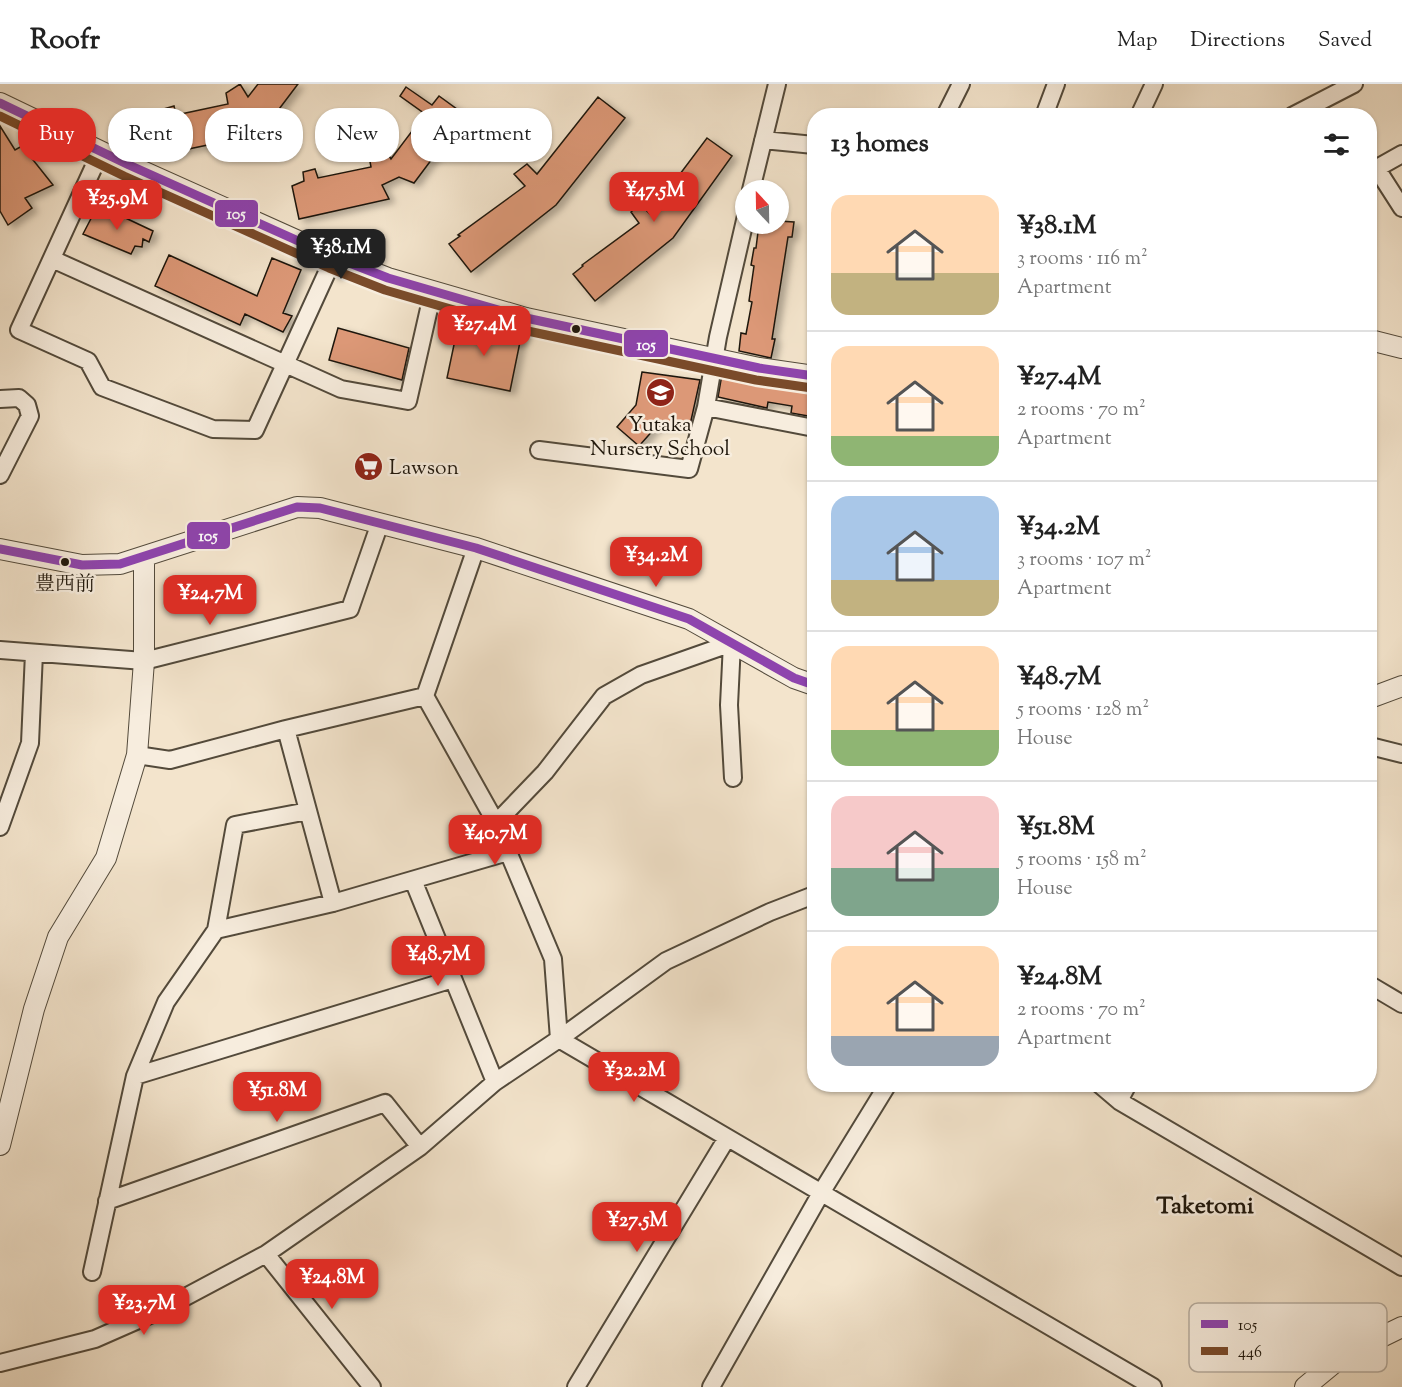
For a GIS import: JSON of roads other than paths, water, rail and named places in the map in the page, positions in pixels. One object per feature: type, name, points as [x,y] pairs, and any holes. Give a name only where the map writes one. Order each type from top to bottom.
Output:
[{"type":"street","points":[[753,180],[777,84]]},
{"type":"street","points":[[949,108],[961,84]]},
{"type":"street","points":[[1047,108],[1056,84]]},
{"type":"street","points":[[1143,108],[1154,84]]},
{"type":"street","points":[[1308,108],[1354,84]]},
{"type":"street","points":[[0,103],[334,257],[388,278],[526,318],[759,368],[807,375]]},
{"type":"street","points":[[763,140],[807,144]]},
{"type":"street","points":[[101,151],[19,330],[88,361],[102,387],[213,429],[255,430],[334,257]]},
{"type":"street","points":[[1377,168],[1402,154]]},
{"type":"street","points":[[1377,175],[1402,208]]},
{"type":"street","points":[[539,450],[689,469],[706,406],[718,337],[742,234]]},
{"type":"street","points":[[52,259],[341,389],[408,401],[433,291]]},
{"type":"street","points":[[1377,342],[1402,348]]},
{"type":"street","points":[[0,399],[19,398],[27,405],[30,416],[0,475]]},
{"type":"street","points":[[706,406],[807,427]]},
{"type":"street","points":[[0,549],[82,565],[120,564],[297,507],[320,508],[476,548],[689,619],[794,678],[807,683]]},
{"type":"street","points":[[0,650],[144,660],[350,609],[380,524]]},
{"type":"street","points":[[476,548],[425,696],[496,823],[553,959],[559,1039]]},
{"type":"street","points":[[0,1145],[34,1009],[58,937],[106,858],[138,754],[144,660],[144,557]]},
{"type":"street","points":[[732,644],[729,705],[733,778]]},
{"type":"street","points":[[496,823],[545,772],[604,696],[641,675],[732,644]]},
{"type":"street","points":[[0,827],[30,743],[34,652]]},
{"type":"street","points":[[1377,695],[1402,686]]},
{"type":"street","points":[[138,754],[170,760],[286,729],[425,696]]},
{"type":"street","points":[[286,729],[333,903]]},
{"type":"street","points":[[1377,748],[1402,754]]},
{"type":"street","points":[[92,1272],[135,1076],[166,1002],[216,930],[235,825],[308,811]]},
{"type":"street","points":[[216,930],[333,903],[508,852]]},
{"type":"street","points":[[413,880],[495,1082]]},
{"type":"street","points":[[0,1364],[95,1339],[161,1310],[266,1254],[420,1147],[495,1082],[559,1039],[666,961],[770,912],[807,898]]},
{"type":"street","points":[[135,1076],[453,979]]},
{"type":"street","points":[[1377,989],[1402,1004]]},
{"type":"street","points":[[559,1039],[1152,1387]]},
{"type":"street","points":[[711,1387],[820,1193],[883,1092]]},
{"type":"street","points":[[1108,1092],[1119,1101],[1402,1266]]},
{"type":"street","points":[[1119,1101],[1124,1092]]},
{"type":"street","points":[[107,1202],[385,1103],[420,1147]]},
{"type":"street","points":[[576,1387],[727,1138]]},
{"type":"street","points":[[266,1254],[372,1387]]},
{"type":"street","points":[[1387,1334],[1402,1327]]},
{"type":"street","points":[[1305,1387],[1323,1372]]},
{"type":"place","name":"Yutaka Nursery School","points":[[660,393]]},
{"type":"place","name":"Lawson","points":[[368,467]]},
{"type":"place","name":"豊西前","points":[[65,562]]},
{"type":"district","name":"Taketomi","points":[[1205,1205]]}]
